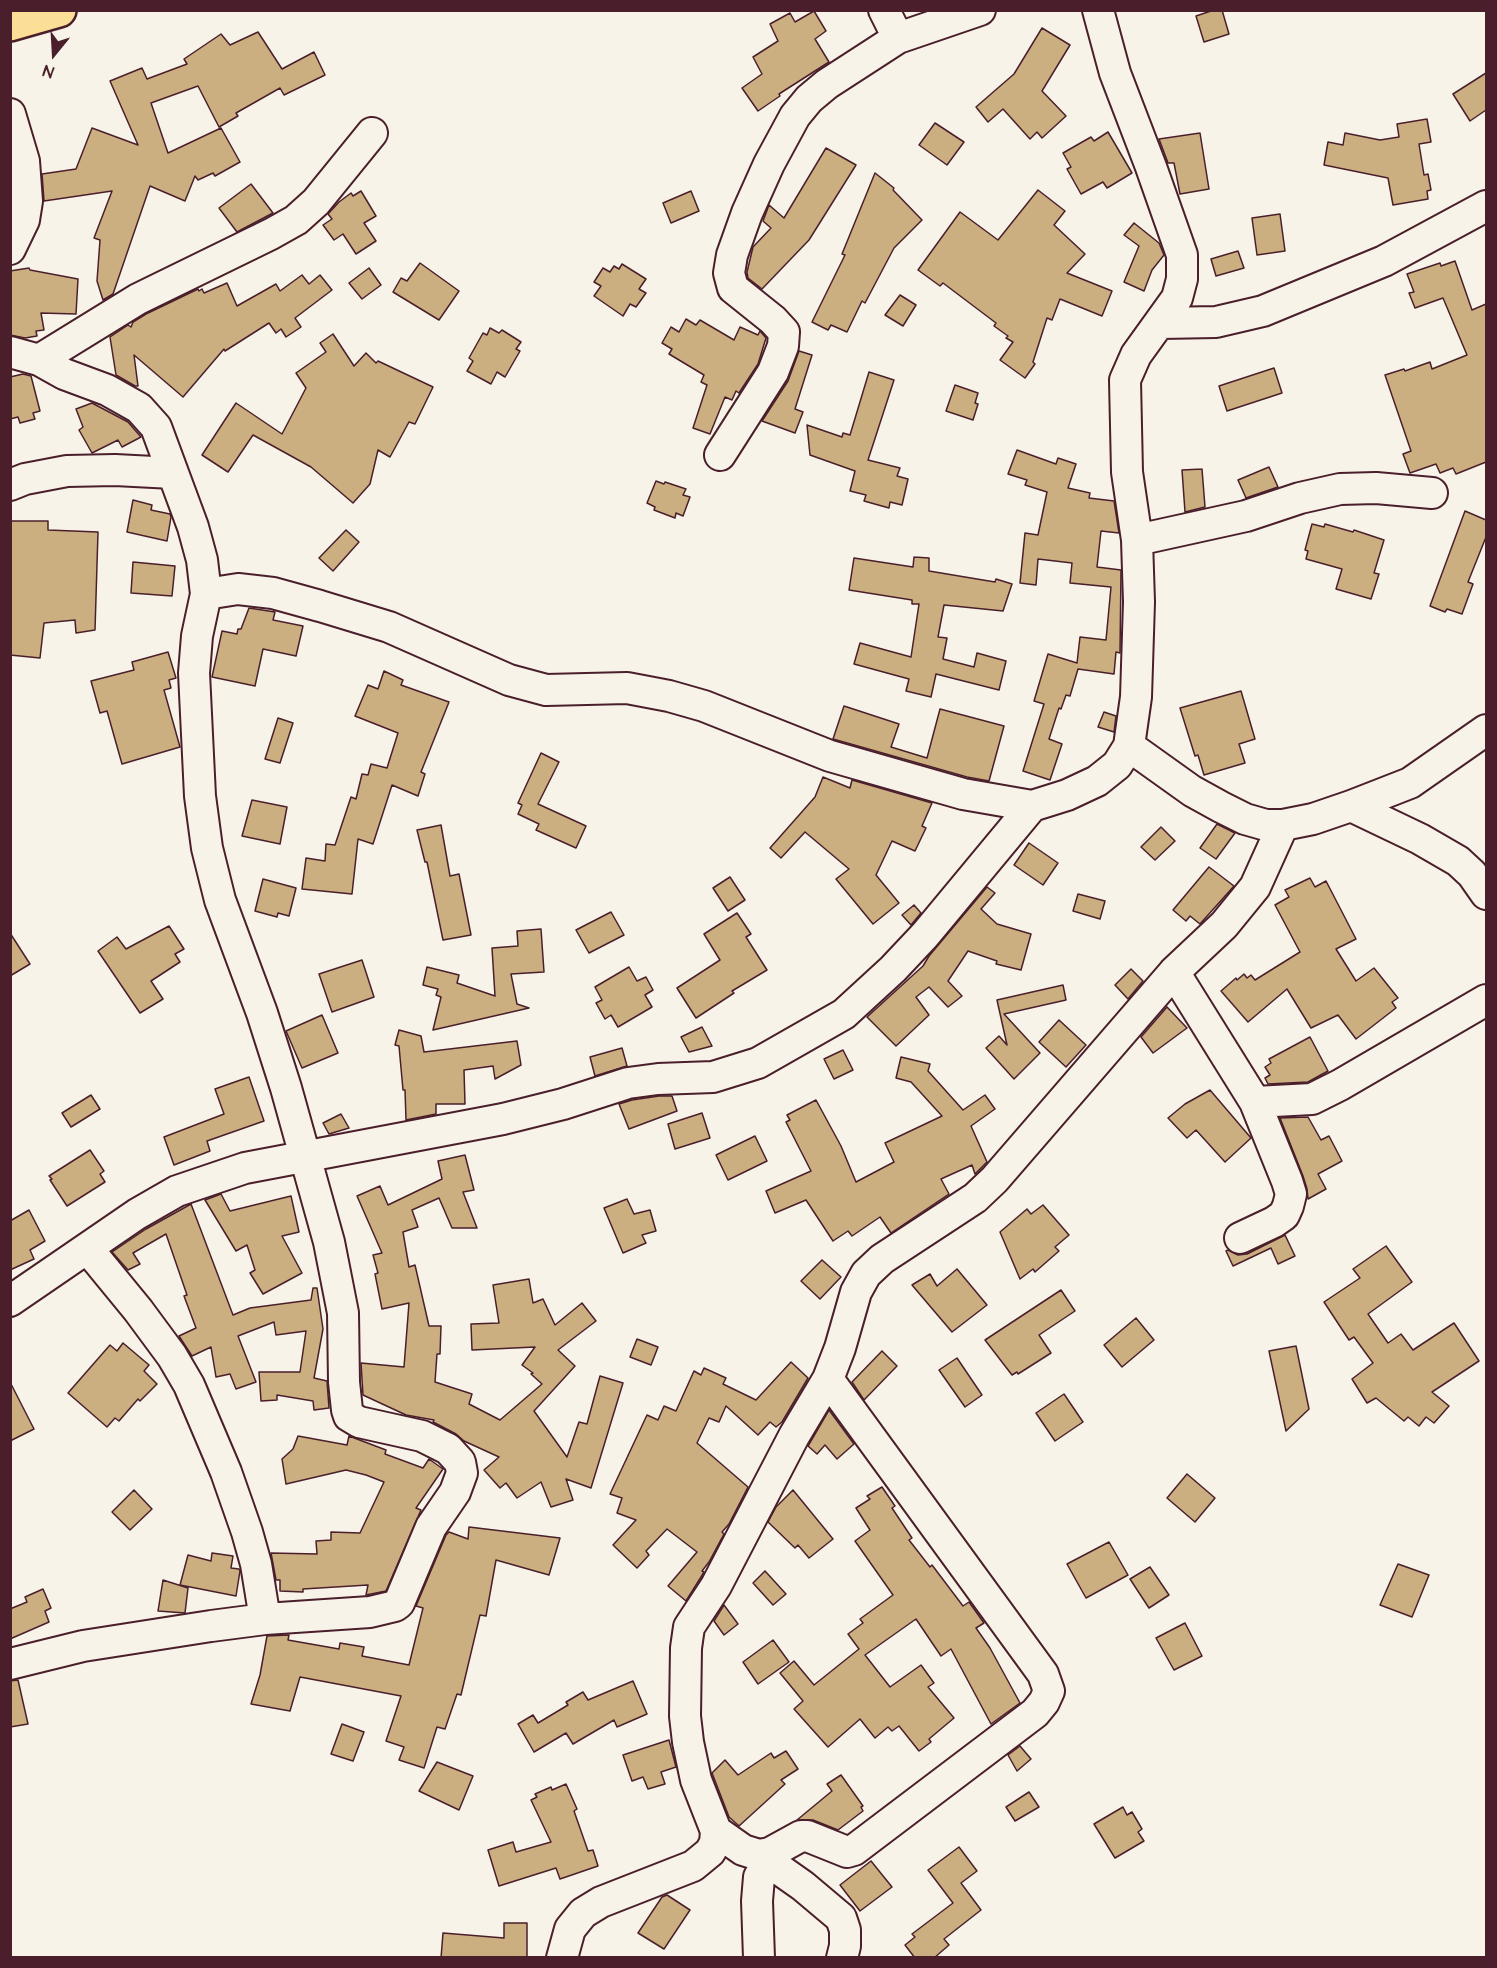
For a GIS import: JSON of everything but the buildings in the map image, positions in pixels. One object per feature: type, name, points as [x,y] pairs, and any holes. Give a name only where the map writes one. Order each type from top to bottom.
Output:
[{"type":"main road","points":[[10,24],[59,10]]},
{"type":"street","points":[[884,10],[898,38]]},
{"type":"street","points":[[720,456],[773,372],[783,346],[784,332],[773,320],[733,288],[729,273],[732,255],[747,213],[769,164],[795,116],[809,99],[827,84],[898,38],[980,10]]},
{"type":"street","points":[[206,594],[238,589],[273,593],[389,627],[509,680],[546,690],[627,688],[669,696],[704,706],[830,756],[963,794],[1032,806],[1067,795],[1097,781],[1117,765],[1129,746],[1136,697],[1139,602],[1137,540],[1127,472],[1125,380],[1136,355],[1177,298],[1182,279],[1182,255],[1162,195],[1115,73],[1098,10]]},
{"type":"street","points":[[10,114],[24,161],[27,201],[24,220],[10,249]]},
{"type":"street","points":[[39,360],[138,299],[296,220],[316,202],[372,133]]},
{"type":"street","points":[[1161,323],[1216,322],[1263,311],[1384,261],[1486,206]]},
{"type":"street","points":[[10,352],[39,360],[64,374],[107,390],[139,408],[156,427],[199,549],[206,594],[197,636],[194,673],[200,796],[207,848],[220,900],[262,1013],[286,1088],[329,1242],[343,1313],[344,1382],[347,1410],[350,1416],[359,1422],[422,1436],[448,1449],[460,1462],[462,1473],[455,1492],[431,1527],[399,1603],[395,1606],[370,1612],[265,1619],[83,1646],[10,1664]]},
{"type":"street","points":[[10,484],[67,471],[115,470],[173,473]]},
{"type":"street","points":[[1137,540],[1246,516],[1300,498],[1340,489],[1376,488],[1432,494]]},
{"type":"street","points":[[1129,746],[1192,791],[1221,807],[1245,819],[1266,825],[1283,825],[1313,819],[1410,783],[1486,730]]},
{"type":"street","points":[[10,1301],[137,1214],[177,1191],[245,1168],[503,1119],[563,1104],[628,1083],[658,1079],[713,1077],[758,1064],[844,1014],[893,969],[1032,806]]},
{"type":"street","points":[[1351,806],[1420,838],[1458,861],[1472,874],[1486,894]]},
{"type":"street","points":[[562,1958],[570,1929],[583,1913],[601,1902],[693,1866],[710,1852],[715,1844],[716,1831],[696,1780],[688,1742],[685,1716],[686,1648],[689,1627],[716,1586],[794,1436],[828,1379],[856,1292],[866,1274],[882,1259],[955,1213],[982,1192],[1174,972],[1224,925],[1255,887],[1283,825]]},
{"type":"street","points":[[1174,972],[1255,1102],[1287,1181],[1290,1194],[1284,1215],[1240,1238]]},
{"type":"street","points":[[1255,1102],[1312,1099],[1486,1000]]},
{"type":"street","points":[[88,1249],[138,1310],[172,1356],[189,1385],[226,1472],[247,1532],[256,1564],[265,1619]]},
{"type":"street","points":[[759,1958],[757,1901],[763,1858],[801,1836],[807,1836],[847,1852],[854,1850],[1035,1713],[1049,1691],[1043,1674],[828,1379]]},
{"type":"street","points":[[716,1831],[742,1850],[763,1858],[803,1886],[841,1918],[845,1930],[845,1947],[842,1958]]}]
